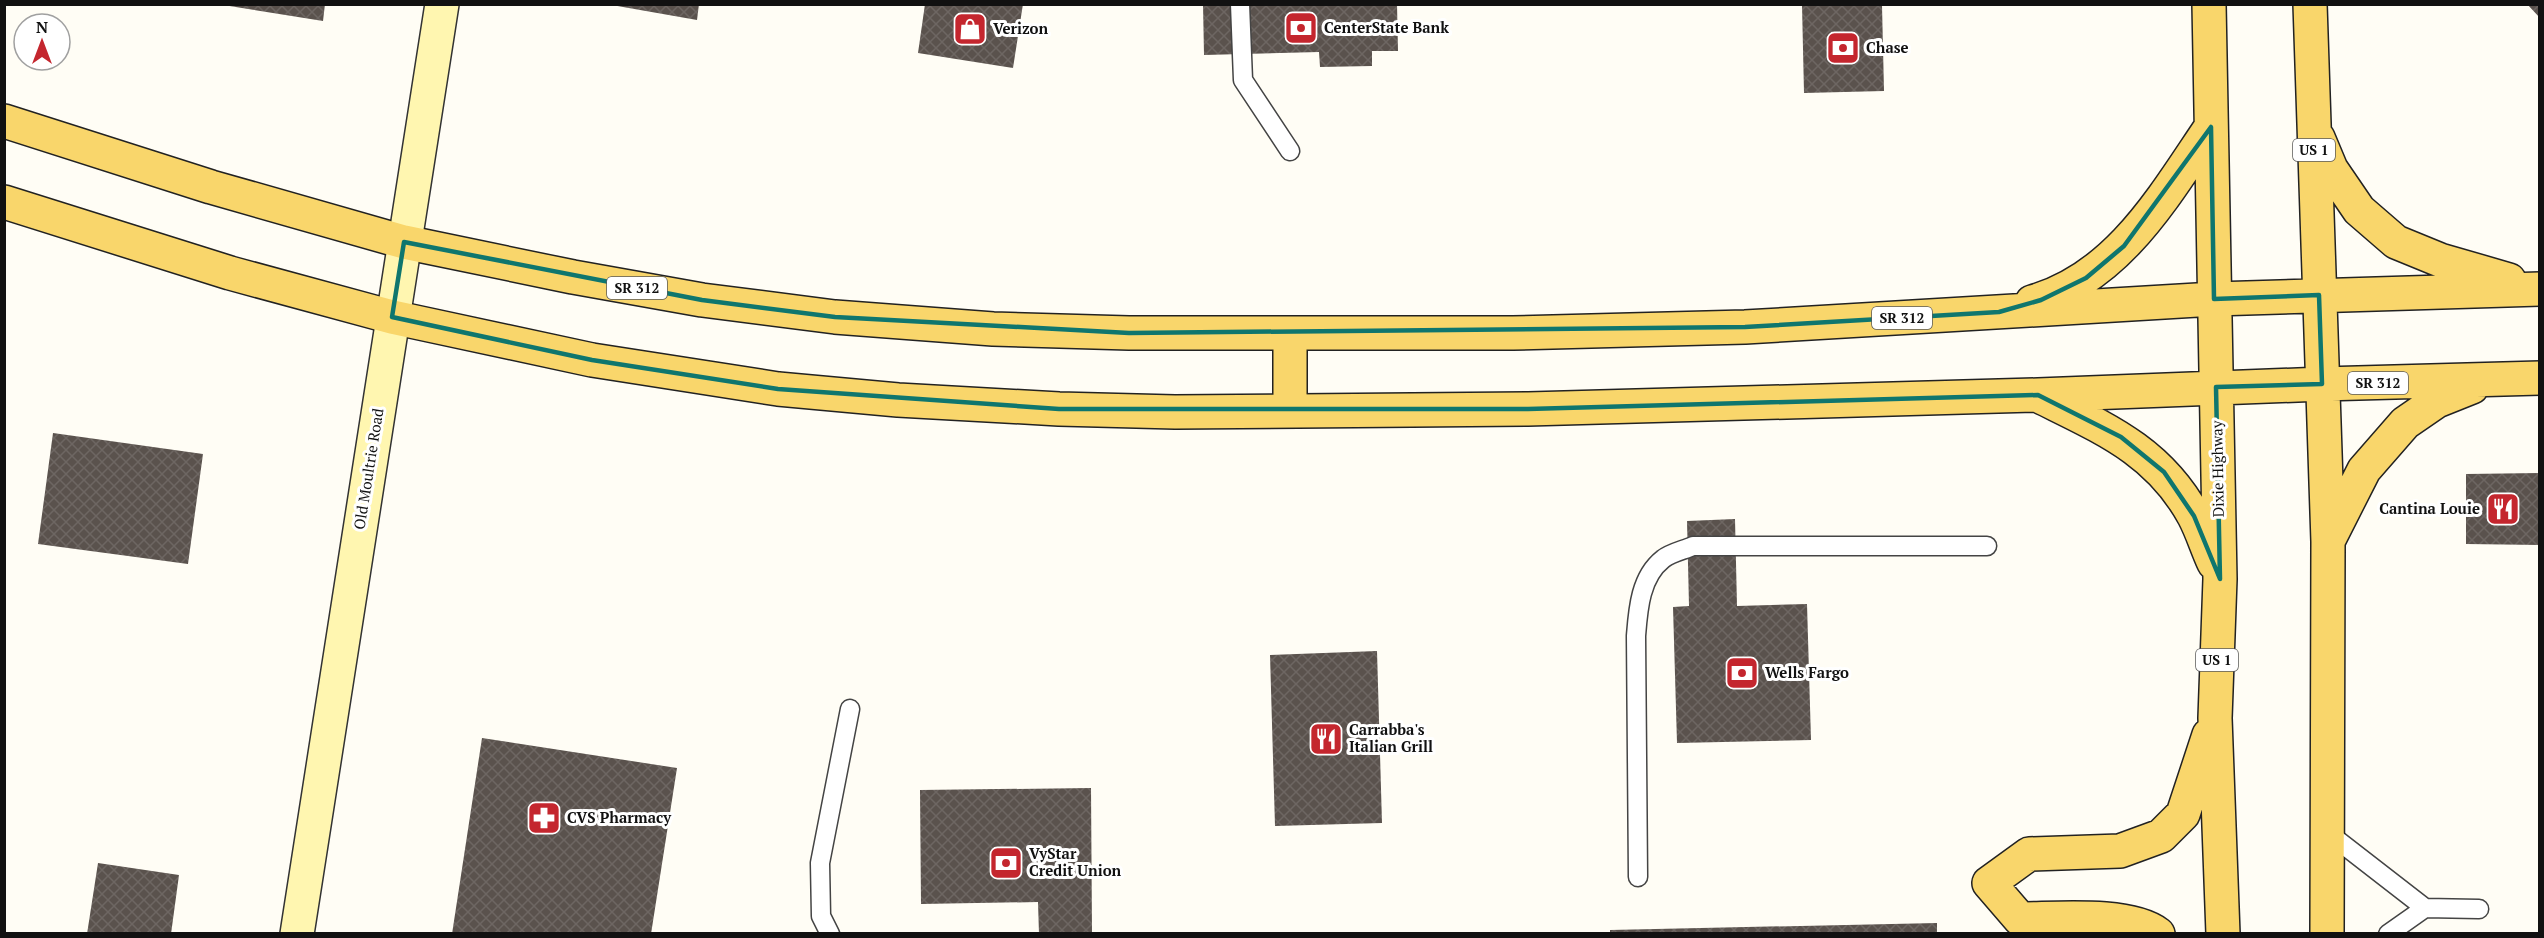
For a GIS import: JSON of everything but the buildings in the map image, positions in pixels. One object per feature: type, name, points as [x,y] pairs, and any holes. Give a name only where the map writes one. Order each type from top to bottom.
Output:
[{"type":"main road","name":"Old Moultrie Road","points":[[297,933],[442,4]]},
{"type":"main road","name":"Dixie Highway","points":[[2209,4],[2220,579],[2215,718],[2223,933]]},
{"type":"main road","name":"US 1","points":[[2310,4],[2328,542],[2327,933]]},
{"type":"main road","name":"SR 312","points":[[4,121],[210,187],[404,242],[573,277],[702,300],[835,317],[1004,329],[1129,333],[1512,333],[1745,327],[2214,299],[2540,288]]},
{"type":"main road","points":[[2313,126],[2331,169],[2359,210],[2396,242],[2440,260],[2540,288]]},
{"type":"main road","points":[[1999,312],[2041,300],[2086,278],[2124,246],[2144,224],[2211,127]]},
{"type":"main road","name":"SR 312","points":[[4,202],[230,273],[392,317],[592,360],[778,389],[897,400],[1059,409],[1290,411],[1705,405],[2540,378]]},
{"type":"main road","points":[[1290,333],[1290,411]]},
{"type":"main road","points":[[2328,542],[2364,470],[2404,423],[2437,401],[2485,381]]},
{"type":"main road","points":[[2038,395],[2121,437],[2163,472],[2194,516],[2220,579]]},
{"type":"main road","points":[[2158,933],[2150,928],[2117,920],[2020,919],[1989,883],[2029,854],[2120,852],[2161,836],[2183,814],[2215,718]]},
{"type":"lane","points":[[1240,4],[1243,80],[1290,151]]},
{"type":"lane","points":[[1638,877],[1636,636],[1639,603],[1647,579],[1663,558],[1693,546],[1987,546]]},
{"type":"lane","points":[[830,933],[821,916],[820,863],[850,709]]},
{"type":"lane","points":[[2327,832],[2425,908]]},
{"type":"lane","points":[[2388,933],[2425,908],[2479,909]]},
{"type":"highlighted area","points":[[2211,127],[2214,299],[2319,295],[2322,384],[2216,387],[2220,579],[2194,516],[2164,472],[2121,437],[2038,395],[1528,409],[1059,409],[778,389],[592,360],[392,317],[404,242],[702,300],[835,317],[1129,333],[1745,327],[1999,312],[2041,300],[2086,278],[2124,246]]},
{"type":"place","name":"CenterState Bank","points":[[1301,28]]},
{"type":"place","name":"Verizon","points":[[970,29]]},
{"type":"place","name":"Chase","points":[[1843,48]]},
{"type":"place","name":"Cantina Louie","points":[[2503,509]]},
{"type":"place","name":"Wells Fargo","points":[[1742,673]]},
{"type":"place","name":"Carrabba's Italian Grill","points":[[1326,739]]},
{"type":"place","name":"CVS Pharmacy","points":[[544,818]]},
{"type":"place","name":"VyStar Credit Union","points":[[1006,863]]}]
